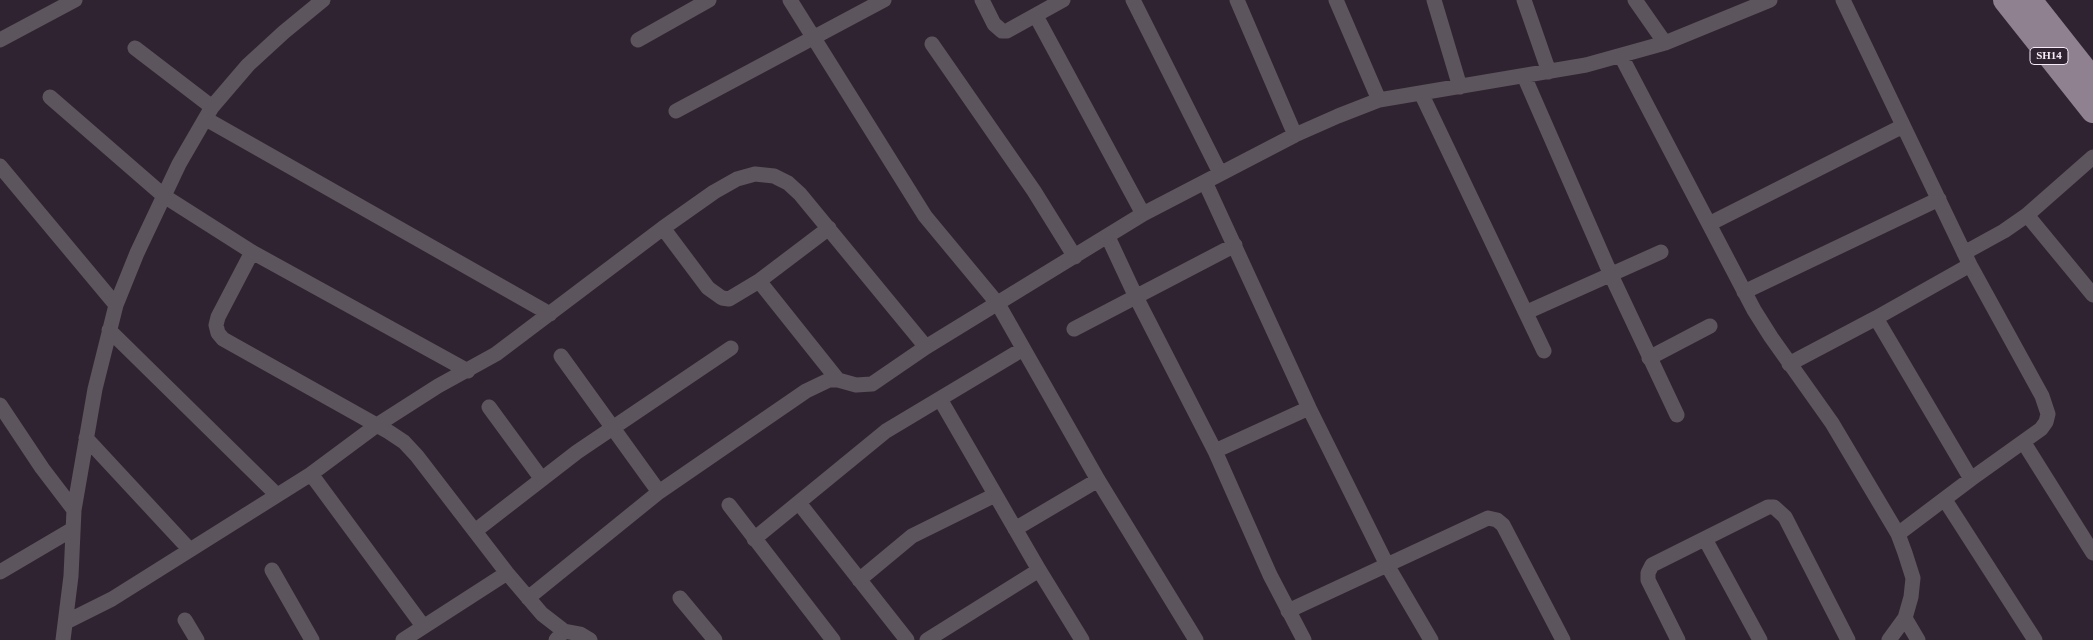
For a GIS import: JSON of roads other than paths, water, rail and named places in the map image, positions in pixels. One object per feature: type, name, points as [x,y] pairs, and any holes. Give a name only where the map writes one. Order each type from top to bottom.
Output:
[{"type":"main road","name":"SH14","points":[[2005,0],[2093,111]]},
{"type":"main road","name":"SH14","points":[[2030,0],[2093,80]]},
{"type":"street","points":[[0,40],[75,0]]},
{"type":"street","points":[[63,640],[71,576],[74,510],[95,389],[116,304],[137,253],[179,164],[209,113],[248,65],[323,0]]},
{"type":"street","points":[[638,40],[709,0]]},
{"type":"street","points":[[790,0],[925,216],[998,304],[1098,480],[1196,640]]},
{"type":"street","points":[[676,111],[884,0]]},
{"type":"street","points":[[982,0],[994,24],[1002,30],[1012,30],[1063,0]]},
{"type":"street","points":[[1133,0],[1220,173]]},
{"type":"street","points":[[1237,0],[1295,135]]},
{"type":"street","points":[[1336,0],[1379,100]]},
{"type":"street","points":[[1434,0],[1460,87]]},
{"type":"street","points":[[1524,0],[1549,72]]},
{"type":"street","points":[[1635,0],[1665,43]]},
{"type":"street","points":[[528,598],[659,492],[806,391],[820,383],[838,380],[856,385],[872,384],[926,347],[1143,214],[1295,135],[1379,100],[1549,72],[1621,56],[1665,43],[1746,4],[1770,0]]},
{"type":"street","points":[[1843,0],[1967,259],[2046,404],[2048,414],[2046,422],[2041,429],[2024,443],[1971,479],[1898,534]]},
{"type":"street","points":[[1036,16],[1143,214]]},
{"type":"street","points":[[932,44],[1034,191],[1075,257]]},
{"type":"street","points":[[135,48],[209,113],[550,314]]},
{"type":"street","points":[[1621,56],[1744,292],[1789,364],[1832,423],[1898,534],[1906,553],[1912,578],[1911,597],[1905,618],[1889,640]]},
{"type":"street","points":[[1524,76],[1611,275],[1677,415]]},
{"type":"street","points":[[1421,93],[1527,312],[1544,352]]},
{"type":"street","points":[[50,97],[164,196],[252,252],[468,371]]},
{"type":"street","points":[[1709,224],[1903,126]]},
{"type":"street","points":[[1789,364],[1876,318],[1967,259],[2027,215],[2093,157]]},
{"type":"street","points":[[0,166],[116,304]]},
{"type":"street","points":[[66,622],[112,599],[311,474],[377,425],[438,386],[496,354],[663,228],[714,192],[737,179],[755,174],[774,176],[788,183],[830,228],[926,347]]},
{"type":"street","points":[[1205,182],[1309,408],[1387,565],[1430,640]]},
{"type":"street","points":[[1744,292],[1939,198]]},
{"type":"street","points":[[2027,215],[2093,295]]},
{"type":"street","points":[[663,228],[708,288],[722,298],[728,299],[737,296],[759,281],[830,228]]},
{"type":"street","points":[[1108,237],[1136,297],[1215,451],[1270,575],[1304,640]]},
{"type":"street","points":[[1074,329],[1235,245]]},
{"type":"street","points":[[252,252],[218,318],[216,325],[218,333],[231,345],[377,425],[404,442],[417,456],[507,573],[560,635],[580,634],[590,640]]},
{"type":"street","points":[[1527,312],[1661,252]]},
{"type":"street","points":[[759,281],[838,380]]},
{"type":"street","points":[[1876,318],[1971,479]]},
{"type":"street","points":[[1649,358],[1710,326]]},
{"type":"street","points":[[110,330],[277,495]]},
{"type":"street","points":[[475,530],[541,478],[612,427],[731,348]]},
{"type":"street","points":[[754,538],[886,432],[1023,349]]},
{"type":"street","points":[[561,356],[659,492]]},
{"type":"street","points":[[940,399],[1039,570],[1082,640]]},
{"type":"street","points":[[0,405],[42,468],[74,510]]},
{"type":"street","points":[[489,407],[541,478]]},
{"type":"street","points":[[1215,451],[1309,408]]},
{"type":"street","points":[[86,438],[190,550]]},
{"type":"street","points":[[2024,443],[2093,553]]},
{"type":"street","points":[[311,474],[424,626]]},
{"type":"street","points":[[1015,529],[1098,480]]},
{"type":"street","points":[[859,580],[912,536],[995,494]]},
{"type":"street","points":[[1945,500],[2035,640]]},
{"type":"street","points":[[799,502],[907,640]]},
{"type":"street","points":[[728,505],[833,640]]},
{"type":"street","points":[[1678,640],[1648,580],[1648,573],[1652,565],[1761,509],[1774,507],[1785,517],[1848,640]]},
{"type":"street","points":[[1288,611],[1488,518],[1497,520],[1503,525],[1563,640]]},
{"type":"street","points":[[0,572],[73,529]]},
{"type":"street","points":[[1705,539],[1760,640]]},
{"type":"street","points":[[272,570],[312,640]]},
{"type":"street","points":[[927,640],[1039,570]]},
{"type":"street","points":[[407,639],[507,573]]},
{"type":"street","points":[[680,598],[715,640]]},
{"type":"street","points":[[1905,618],[1918,640]]},
{"type":"street","points":[[185,620],[197,640]]}]
